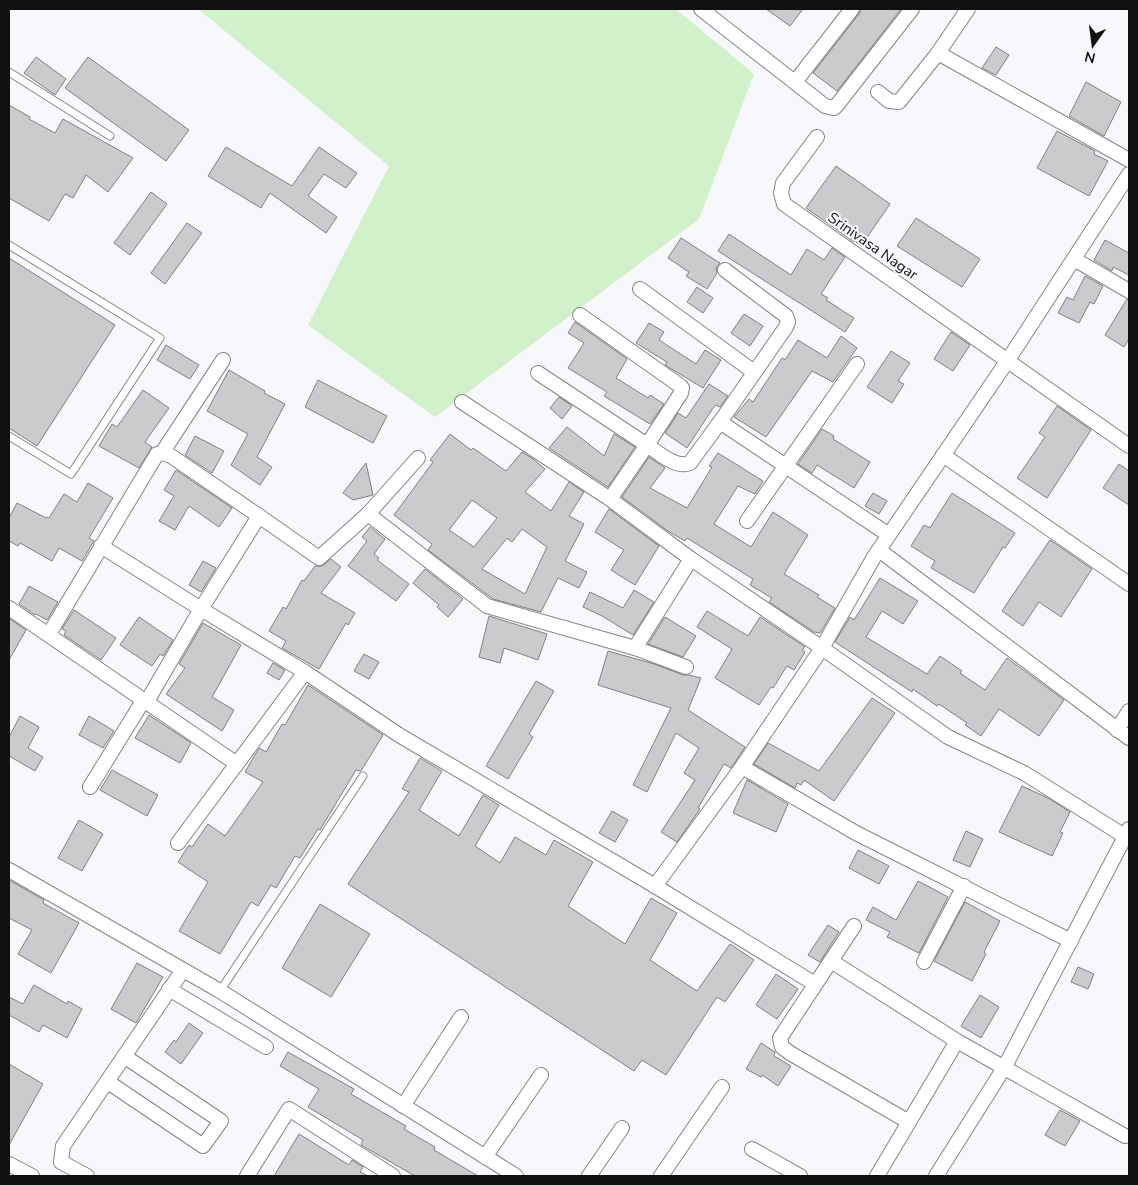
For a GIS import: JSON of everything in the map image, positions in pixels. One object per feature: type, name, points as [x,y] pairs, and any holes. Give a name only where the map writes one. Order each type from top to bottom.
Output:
[{"type":"street","points":[[700,9],[825,106],[834,108],[912,9]]},
{"type":"street","points":[[795,82],[852,9]]},
{"type":"street","points":[[878,92],[889,102],[899,102],[938,53],[968,9]]},
{"type":"street","points":[[938,53],[1129,160]]},
{"type":"street","name":"Srinivasa Nagar","points":[[817,137],[783,183],[781,193],[784,204],[1008,360]]},
{"type":"street","points":[[655,886],[742,767],[822,648],[879,550],[1008,360],[1129,174]]},
{"type":"street","points":[[1074,259],[1129,291]]},
{"type":"street","points":[[538,373],[677,464],[684,466],[690,463],[788,322],[786,316],[725,270]]},
{"type":"street","points":[[640,289],[754,372]]},
{"type":"street","points":[[580,315],[682,388],[647,446],[610,498]]},
{"type":"street","points":[[162,453],[223,360]]},
{"type":"street","points":[[1008,360],[1129,446]]},
{"type":"street","points":[[747,521],[857,364]]},
{"type":"street","points":[[462,402],[610,498],[691,559],[948,737],[1024,773],[1127,833],[1004,1068],[936,1176]]},
{"type":"street","points":[[720,422],[889,535]]},
{"type":"street","points":[[49,634],[157,454],[162,453],[171,456],[319,558],[368,514],[418,458]]},
{"type":"street","points":[[943,455],[1129,584]]},
{"type":"street","points":[[368,514],[487,606],[635,648],[686,667]]},
{"type":"street","points":[[90,787],[145,702],[259,516]]},
{"type":"street","points":[[101,546],[305,672],[399,735],[655,886],[815,984]]},
{"type":"street","points":[[879,550],[1129,738]]},
{"type":"street","points":[[635,648],[691,559]]},
{"type":"street","points":[[9,608],[237,764]]},
{"type":"street","points":[[178,843],[305,672]]},
{"type":"street","points":[[1117,730],[1129,711]]},
{"type":"street","points":[[742,767],[856,833],[1071,941]]},
{"type":"street","points":[[9,870],[220,991],[516,1176]]},
{"type":"street","points":[[924,962],[964,886]]},
{"type":"street","points":[[854,926],[780,1038],[782,1047],[909,1122]]},
{"type":"street","points":[[831,961],[957,1041],[1125,1136]]},
{"type":"street","points":[[87,1176],[61,1162],[63,1146],[183,970]]},
{"type":"street","points":[[169,989],[266,1047]]},
{"type":"street","points":[[403,1106],[461,1017]]},
{"type":"street","points":[[877,1176],[957,1041]]},
{"type":"street","points":[[108,1082],[203,1146],[221,1121],[124,1056]]},
{"type":"street","points":[[485,1157],[541,1075]]},
{"type":"street","points":[[661,1176],[722,1087]]},
{"type":"street","points":[[247,1176],[289,1109],[392,1176]]},
{"type":"street","points":[[590,1176],[622,1128]]},
{"type":"street","points":[[239,1176],[263,1140]]},
{"type":"street","points":[[752,1149],[800,1176]]},
{"type":"street","points":[[9,1164],[32,1176]]},
{"type":"lane","points":[[9,72],[110,136]]},
{"type":"lane","points":[[9,245],[160,338],[71,474],[9,436]]},
{"type":"lane","points":[[220,991],[363,776]]},
{"type":"green space","points":[[198,9],[676,9],[754,74],[699,219],[435,417],[308,325],[389,166]]},
{"type":"building","points":[[766,9],[803,9],[790,26]]},
{"type":"building","points":[[861,9],[901,9],[837,91],[813,73]]},
{"type":"building","points":[[996,47],[1009,55],[996,75],[982,68]]},
{"type":"building","points":[[36,57],[66,79],[55,95],[24,73]]},
{"type":"building","points":[[88,57],[189,130],[166,161],[65,88]]},
{"type":"building","points":[[1086,82],[1121,102],[1104,136],[1069,116]]},
{"type":"building","points":[[9,105],[30,117],[29,119],[55,133],[63,119],[133,158],[108,192],[86,175],[73,198],[65,194],[49,221],[9,198]]},
{"type":"building","points":[[1057,131],[1095,151],[1094,154],[1108,161],[1089,196],[1037,168]]},
{"type":"building","points":[[226,147],[292,186],[319,147],[357,173],[346,188],[324,174],[308,196],[337,217],[326,233],[270,193],[261,208],[208,176]]},
{"type":"building","points":[[836,166],[890,204],[861,246],[806,208]]},
{"type":"building","points":[[151,192],[167,204],[130,255],[114,243]]},
{"type":"building","points":[[916,218],[980,259],[962,287],[897,246]]},
{"type":"building","points":[[187,223],[202,233],[165,284],[151,273]]},
{"type":"building","points":[[729,234],[791,275],[807,249],[824,260],[832,248],[845,257],[821,294],[828,298],[826,300],[854,318],[845,332],[718,251]]},
{"type":"building","points":[[681,238],[720,263],[716,268],[717,273],[707,289],[686,276],[689,272],[668,258]]},
{"type":"building","points":[[1105,240],[1129,253],[1129,275],[1113,267],[1112,271],[1094,260]]},
{"type":"building","points":[[9,258],[115,325],[37,446],[9,428]]},
{"type":"building","points":[[1085,276],[1103,286],[1094,304],[1090,302],[1079,323],[1058,313],[1067,297],[1073,300]]},
{"type":"building","points":[[697,287],[713,298],[703,313],[687,302]]},
{"type":"building","points":[[1127,299],[1129,300],[1129,339],[1124,347],[1105,335]]},
{"type":"building","points":[[744,314],[763,326],[750,346],[731,333]]},
{"type":"building","points":[[575,322],[627,359],[616,378],[648,398],[650,395],[664,404],[650,424],[604,396],[607,392],[568,368],[584,343],[568,333]]},
{"type":"building","points":[[649,323],[664,332],[659,340],[696,364],[705,350],[721,360],[703,388],[665,365],[667,362],[636,343]]},
{"type":"building","points":[[951,332],[970,345],[953,371],[934,359]]},
{"type":"building","points":[[841,336],[857,348],[833,382],[812,371],[766,437],[734,417],[749,399],[753,402],[782,358],[785,360],[798,340],[827,358]]},
{"type":"building","points":[[166,345],[199,365],[190,379],[157,360]]},
{"type":"building","points":[[891,351],[910,363],[898,381],[904,384],[892,403],[867,387]]},
{"type":"building","points":[[229,370],[285,404],[257,457],[272,467],[260,485],[231,465],[248,434],[207,411]]},
{"type":"building","points":[[318,380],[387,416],[373,443],[305,407]]},
{"type":"building","points":[[709,384],[728,396],[720,407],[716,405],[713,408],[687,448],[665,433],[678,413],[686,418]]},
{"type":"building","points":[[143,390],[169,408],[145,442],[152,447],[139,468],[99,446],[112,424],[117,427]]},
{"type":"building","points":[[559,397],[572,406],[562,419],[550,408]]},
{"type":"building","points":[[1057,406],[1091,430],[1047,498],[1017,478],[1045,437],[1039,433]]},
{"type":"building","points":[[567,427],[604,456],[614,434],[635,447],[608,487],[549,448]]},
{"type":"building","points":[[822,429],[834,436],[833,439],[870,462],[854,488],[817,465],[812,473],[798,464]]},
{"type":"building","points":[[450,434],[471,450],[473,448],[506,471],[522,452],[533,459],[545,469],[525,492],[551,511],[569,482],[584,492],[569,516],[584,524],[565,561],[587,572],[579,588],[558,578],[541,612],[493,599],[428,550],[432,544],[394,515],[433,462],[430,460]],"holes":[[[472,500],[497,518],[474,547],[449,530]],[[522,529],[547,547],[525,594],[482,569],[507,538],[512,542]]]},
{"type":"building","points":[[195,436],[224,451],[212,473],[185,455]]},
{"type":"building","points":[[718,453],[763,481],[755,494],[738,486],[714,524],[751,547],[773,512],[808,535],[784,574],[819,595],[817,597],[835,608],[820,633],[814,632],[769,602],[772,598],[750,585],[753,579],[687,538],[685,541],[668,531],[622,497],[649,457],[665,468],[650,488],[687,508],[712,467],[709,466]]},
{"type":"building","points":[[366,463],[373,495],[353,500],[343,493]]},
{"type":"building","points":[[1119,464],[1129,471],[1129,505],[1103,488]]},
{"type":"building","points":[[176,470],[232,508],[219,527],[189,506],[175,530],[159,521],[174,496],[164,490]]},
{"type":"building","points":[[88,483],[113,498],[89,538],[94,541],[82,561],[59,548],[52,561],[20,543],[18,546],[9,541],[9,518],[17,503],[49,518],[64,494],[77,502]]},
{"type":"building","points":[[873,493],[887,501],[879,514],[865,506]]},
{"type":"building","points":[[952,493],[1015,533],[1005,548],[1003,547],[974,593],[931,568],[935,561],[911,546],[924,525],[930,528]]},
{"type":"building","points":[[609,509],[659,546],[635,585],[611,570],[624,550],[595,532]]},
{"type":"building","points":[[370,527],[385,539],[374,554],[379,558],[377,560],[409,584],[396,601],[348,566],[367,541],[362,537]]},
{"type":"building","points":[[1050,540],[1092,569],[1061,617],[1039,602],[1023,626],[1002,611]]},
{"type":"building","points":[[331,559],[341,567],[321,593],[355,613],[348,625],[346,623],[319,669],[282,648],[286,641],[269,631],[283,607],[286,609],[302,580],[304,581],[315,566],[322,566]]},
{"type":"building","points":[[203,561],[216,568],[201,592],[189,585]]},
{"type":"building","points":[[425,569],[463,599],[448,617],[437,607],[439,605],[413,583]]},
{"type":"building","points":[[880,578],[918,601],[903,624],[882,611],[866,637],[927,674],[940,656],[962,671],[960,673],[985,690],[1007,658],[1064,700],[1039,736],[999,709],[981,736],[965,725],[967,723],[939,704],[937,706],[913,689],[912,692],[835,642],[850,617],[854,620]]},
{"type":"building","points":[[29,586],[58,602],[47,620],[35,615],[19,604]]},
{"type":"building","points":[[634,590],[654,602],[633,635],[583,607],[590,592],[623,608]]},
{"type":"building","points":[[74,610],[116,638],[101,660],[64,635],[66,631],[62,629]]},
{"type":"building","points":[[707,611],[748,636],[760,617],[805,647],[802,650],[805,652],[794,670],[787,666],[759,705],[715,678],[732,649],[697,627]]},
{"type":"building","points":[[489,616],[547,634],[538,660],[504,648],[500,663],[479,657]]},
{"type":"building","points":[[139,617],[173,640],[163,656],[160,654],[152,666],[120,645]]},
{"type":"building","points":[[665,617],[696,636],[683,657],[648,644]]},
{"type":"building","points":[[10,619],[26,630],[9,660],[9,622]]},
{"type":"building","points":[[203,623],[241,645],[212,697],[234,710],[222,731],[166,694],[185,668],[179,664]]},
{"type":"building","points":[[608,651],[654,664],[683,675],[701,678],[688,710],[745,747],[731,768],[724,764],[698,808],[700,809],[677,842],[661,832],[695,780],[684,773],[699,748],[676,733],[647,792],[633,785],[671,708],[598,685]]},
{"type":"building","points":[[364,654],[379,662],[369,679],[354,671]]},
{"type":"building","points":[[273,663],[285,670],[279,680],[267,673]]},
{"type":"building","points":[[536,681],[554,691],[529,734],[533,737],[508,779],[486,766]]},
{"type":"building","points":[[308,685],[383,735],[361,771],[356,770],[320,830],[318,829],[300,858],[295,856],[276,888],[271,885],[258,906],[251,902],[220,954],[179,931],[208,882],[178,862],[189,845],[192,847],[208,824],[225,836],[263,782],[245,772],[259,748],[266,752],[282,724],[285,725]]},
{"type":"building","points":[[872,698],[895,713],[834,801],[804,780],[801,785],[797,783],[795,788],[754,764],[768,743],[819,771]]},
{"type":"building","points":[[149,715],[191,743],[180,763],[135,738]]},
{"type":"building","points":[[20,716],[39,727],[28,748],[43,757],[35,771],[9,756],[9,737]]},
{"type":"building","points":[[89,716],[114,731],[103,748],[79,735]]},
{"type":"building","points":[[420,758],[442,771],[419,810],[459,836],[483,795],[499,805],[475,846],[500,863],[515,837],[546,855],[554,840],[593,862],[568,906],[625,944],[651,898],[677,913],[650,960],[697,991],[730,944],[754,960],[725,1002],[717,997],[666,1075],[642,1060],[634,1071],[348,884],[409,792],[402,789]]},
{"type":"building","points":[[112,770],[158,795],[147,816],[100,790]]},
{"type":"building","points":[[747,780],[788,804],[776,832],[733,813]]},
{"type":"building","points":[[1022,786],[1048,798],[1070,812],[1060,832],[1063,833],[1052,856],[999,832]]},
{"type":"building","points":[[612,811],[628,820],[615,842],[599,833]]},
{"type":"building","points":[[79,820],[103,834],[82,871],[58,858]]},
{"type":"building","points":[[966,831],[983,839],[970,867],[953,860]]},
{"type":"building","points":[[858,850],[889,866],[879,884],[849,868]]},
{"type":"building","points":[[9,880],[44,900],[43,903],[79,923],[51,973],[18,954],[32,930],[9,918]]},
{"type":"building","points":[[918,881],[948,897],[919,953],[887,937],[890,932],[866,920],[873,907],[896,920]]},
{"type":"building","points":[[965,902],[1000,921],[972,981],[934,961]]},
{"type":"building","points":[[320,904],[370,934],[331,997],[282,968]]},
{"type":"building","points":[[828,925],[839,932],[820,962],[808,955]]},
{"type":"building","points":[[137,963],[163,977],[136,1023],[111,1009]]},
{"type":"building","points":[[1078,967],[1094,974],[1088,989],[1071,982]]},
{"type":"building","points":[[776,974],[798,989],[777,1019],[756,1005]]},
{"type":"building","points":[[34,985],[67,1004],[68,1001],[82,1009],[67,1038],[43,1025],[39,1032],[9,1015],[9,997],[23,1004]]},
{"type":"building","points":[[980,995],[999,1007],[981,1038],[961,1026]]},
{"type":"building","points":[[189,1023],[203,1033],[181,1064],[165,1052],[174,1040],[176,1042]]},
{"type":"building","points":[[761,1043],[775,1052],[774,1056],[791,1066],[778,1086],[762,1075],[761,1077],[746,1069]]},
{"type":"building","points":[[288,1052],[354,1089],[351,1094],[406,1126],[404,1129],[435,1147],[434,1150],[478,1176],[415,1176],[361,1145],[363,1140],[308,1107],[319,1089],[280,1066]]},
{"type":"building","points":[[9,1064],[43,1084],[9,1145]]},
{"type":"building","points":[[1060,1110],[1080,1121],[1065,1146],[1045,1135]]},
{"type":"building","points":[[299,1134],[349,1165],[352,1160],[363,1167],[360,1172],[368,1176],[274,1176]]}]
